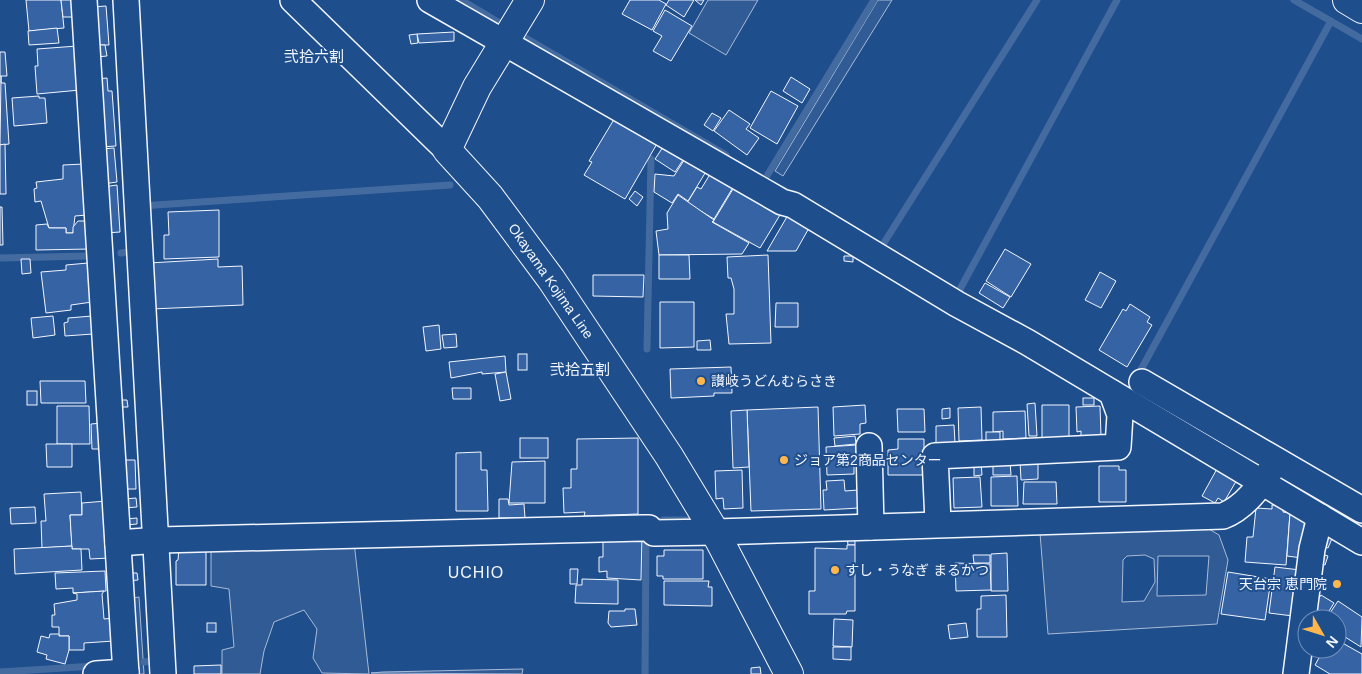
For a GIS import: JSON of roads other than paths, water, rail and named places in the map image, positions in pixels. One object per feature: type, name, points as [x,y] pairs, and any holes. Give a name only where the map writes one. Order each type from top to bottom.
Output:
[{"type":"main road","points":[[447,150],[477,87],[530,0]]},
{"type":"main road","points":[[1347,0],[1362,8]]},
{"type":"main road","name":"Okayama Kojima Line","points":[[447,150],[490,197],[556,286],[669,456],[715,532],[789,674]]},
{"type":"street","points":[[84,0],[145,539],[163,674]]},
{"type":"street","points":[[96,674],[126,673],[145,539],[137,207],[126,0]]},
{"type":"street","points":[[293,0],[447,150]]},
{"type":"street","points":[[430,0],[508,34],[782,202],[793,205],[1112,393],[1270,471],[1362,510]]},
{"type":"street","points":[[1142,382],[1270,471],[1320,517],[1362,542]]},
{"type":"street","points":[[938,516],[935,456],[1118,448],[1120,415],[1112,393]]},
{"type":"street","points":[[868,446],[871,520]]},
{"type":"street","points":[[145,539],[646,528],[654,533],[715,532],[871,520],[1223,516],[1234,512],[1270,471]]},
{"type":"street","points":[[1296,674],[1312,549],[1320,517]]},
{"type":"waterway","points":[[461,0],[508,28]]},
{"type":"waterway","points":[[765,179],[874,0]]},
{"type":"waterway","points":[[882,246],[1037,0]]},
{"type":"waterway","points":[[959,291],[1117,0]]},
{"type":"waterway","points":[[1294,0],[1362,39]]},
{"type":"waterway","points":[[1137,377],[1331,21]]},
{"type":"waterway","points":[[517,33],[726,155]]},
{"type":"waterway","points":[[647,349],[651,159]]},
{"type":"waterway","points":[[141,206],[450,185]]},
{"type":"waterway","points":[[121,253],[129,252]]},
{"type":"waterway","points":[[0,258],[90,256]]},
{"type":"waterway","points":[[1196,428],[1329,505]]},
{"type":"waterway","points":[[1349,517],[1362,524]]},
{"type":"waterway","points":[[663,520],[691,520]]},
{"type":"waterway","points":[[645,674],[646,534]]},
{"type":"waterway","points":[[144,662],[151,661]]},
{"type":"waterway","points":[[0,672],[95,666]]},
{"type":"place","name":"讃岐うどんむらさき","points":[[701,381]]},
{"type":"place","name":"ジョア第2商品センター","points":[[784,460]]},
{"type":"place","name":"すし・うなぎ まるかつ","points":[[835,570]]},
{"type":"place","name":"天台宗 恵門院","points":[[1337,584]]},
{"type":"district","name":"弐拾六割","points":[[314,56]]},
{"type":"district","name":"弐拾五割","points":[[580,369]]},
{"type":"district","name":"UCHIO","points":[[476,572]]}]
